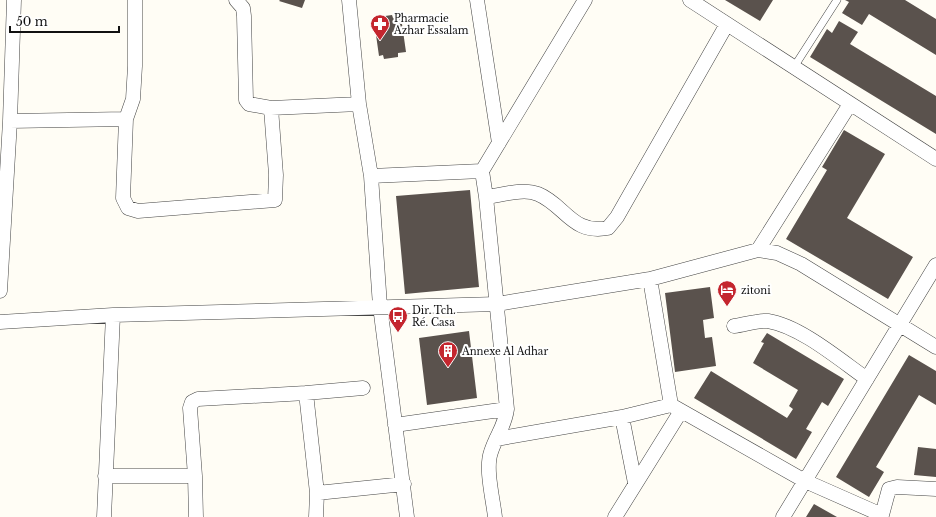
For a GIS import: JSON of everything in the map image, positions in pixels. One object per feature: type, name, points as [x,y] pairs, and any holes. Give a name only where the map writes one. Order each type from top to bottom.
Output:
[{"type":"street","points":[[0,291],[10,121],[14,0]]},
{"type":"street","points":[[135,0],[135,66],[133,99],[126,119],[123,198],[128,208],[138,211],[271,202],[275,200],[277,196],[271,108]]},
{"type":"street","points":[[236,0],[243,8],[244,16],[246,100],[252,105],[271,108],[359,104]]},
{"type":"street","points":[[349,0],[359,104],[371,176],[380,306],[404,484],[407,517]]},
{"type":"street","points":[[477,0],[499,143]]},
{"type":"street","points":[[495,517],[489,463],[490,452],[506,422],[507,409],[486,197],[482,171],[585,0]]},
{"type":"street","points":[[690,0],[936,159]]},
{"type":"street","points":[[486,197],[528,191],[544,198],[566,216],[586,228],[598,230],[608,228],[617,217],[727,24]]},
{"type":"street","points":[[758,250],[850,104]]},
{"type":"street","points":[[10,121],[126,119]]},
{"type":"street","points":[[371,176],[482,171]]},
{"type":"street","points":[[0,322],[114,315],[380,306],[497,304],[650,279],[758,250],[777,253],[802,264],[936,347]]},
{"type":"street","points":[[783,517],[936,265]]},
{"type":"street","points":[[615,517],[676,408],[650,279]]},
{"type":"street","points":[[104,517],[114,315]]},
{"type":"street","points":[[734,326],[767,321],[782,325],[799,332],[867,379]]},
{"type":"street","points":[[196,517],[196,476],[190,408],[192,402],[198,399],[363,388]]},
{"type":"street","points":[[306,393],[317,493],[316,517]]},
{"type":"street","points":[[496,439],[676,408],[805,481],[882,516],[889,489],[897,487],[936,489]]},
{"type":"street","points":[[395,425],[507,409]]},
{"type":"street","points":[[622,417],[635,483]]},
{"type":"street","points":[[105,476],[196,476]]},
{"type":"street","points":[[317,493],[404,484]]},
{"type":"lane","points":[[794,67],[837,0]]},
{"type":"building","points":[[305,0],[302,8],[279,1]]},
{"type":"building","points":[[725,0],[773,0],[760,21]]},
{"type":"building","points":[[845,0],[905,0],[936,19],[936,55],[869,14],[862,25],[842,13],[849,2]]},
{"type":"building","points":[[392,15],[393,18],[401,17],[406,52],[398,53],[398,57],[384,59],[383,55],[379,56],[374,21],[378,20],[378,17]]},
{"type":"building","points":[[839,21],[858,32],[850,44],[936,96],[936,134],[810,57],[827,29],[832,33]]},
{"type":"building","points":[[844,130],[885,154],[847,218],[913,257],[888,299],[786,239],[827,170],[822,167]]},
{"type":"building","points":[[470,190],[479,287],[405,294],[396,196]]},
{"type":"building","points":[[710,287],[714,318],[703,320],[705,338],[712,337],[716,366],[675,372],[665,293]]},
{"type":"building","name":"Annexe Al Adhar","points":[[469,331],[477,398],[427,405],[419,338]]},
{"type":"building","points":[[767,333],[844,379],[828,406],[822,402],[806,429],[812,432],[796,459],[694,398],[711,371],[787,418],[793,409],[789,406],[798,390],[753,363],[764,343],[761,342]]},
{"type":"building","points":[[909,355],[936,371],[936,405],[919,395],[876,467],[884,472],[869,497],[836,477]]},
{"type":"building","points":[[918,447],[936,449],[936,477],[914,475]]},
{"type":"building","points":[[814,504],[837,517],[806,517]]},
{"type":"place","name":"Pharmacie Azhar Essalam","points":[[380,41]]},
{"type":"place","name":"zitoni","points":[[727,307]]},
{"type":"place","name":"Dir. Tch. Ré. Casa","points":[[398,333]]},
{"type":"place","name":"Annexe Al Adhar","points":[[448,368]]}]
